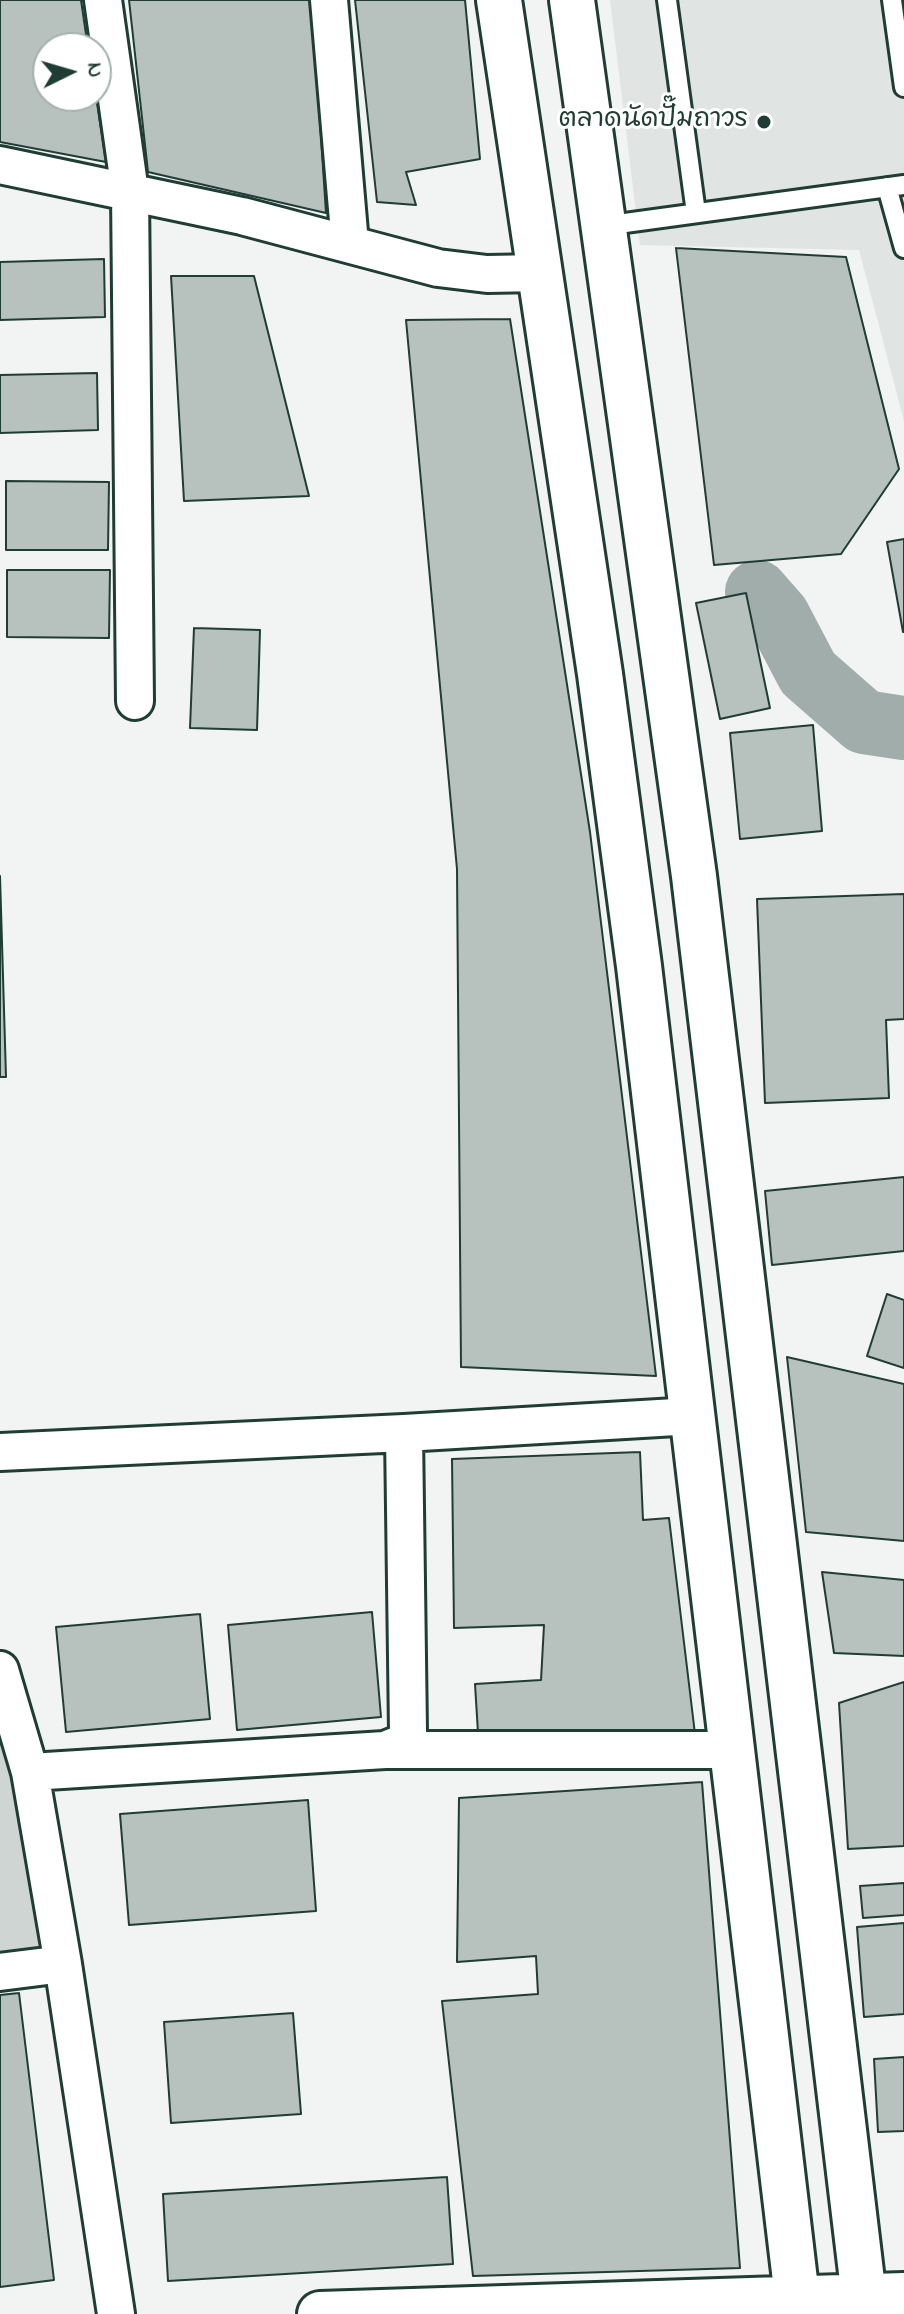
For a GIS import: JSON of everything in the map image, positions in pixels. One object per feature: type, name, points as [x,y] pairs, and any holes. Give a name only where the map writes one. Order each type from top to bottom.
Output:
[{"type":"main road","points":[[499,0],[600,674],[639,966],[798,2307]]},
{"type":"main road","points":[[320,2314],[798,2307],[878,2302],[696,892],[572,0]]},
{"type":"street","points":[[103,0],[130,192],[135,701]]},
{"type":"street","points":[[329,0],[350,244]]},
{"type":"street","points":[[0,165],[242,216],[438,268],[487,274],[540,273]]},
{"type":"street","points":[[0,1452],[693,1416]]},
{"type":"street","points":[[385,1750],[400,1744],[408,1732],[404,1433]]},
{"type":"street","points":[[0,1670],[30,1772],[63,1964],[116,2314]]},
{"type":"street","points":[[30,1772],[385,1750],[733,1750]]},
{"type":"street","points":[[0,1972],[63,1964]]},
{"type":"lane","points":[[667,0],[696,213]]},
{"type":"lane","points":[[892,0],[904,87]]},
{"type":"lane","points":[[603,226],[895,186],[904,248]]},
{"type":"shaded area","name":"ตลาดนัดปั๊มถาวร","points":[[610,0],[904,0],[904,421],[859,250],[640,245]]},
{"type":"shaded area","points":[[0,1670],[63,1964],[0,1972]]},
{"type":"building","points":[[0,0],[81,0],[86,32],[32,32],[32,112],[98,112],[106,162],[0,142]]},
{"type":"building","points":[[129,0],[312,0],[326,213],[148,172]]},
{"type":"building","points":[[355,0],[465,0],[480,159],[406,172],[416,205],[377,202]]},
{"type":"building","points":[[676,248],[846,257],[899,469],[841,554],[714,565]]},
{"type":"building","points":[[104,259],[105,317],[0,320],[0,262]]},
{"type":"building","points":[[171,276],[254,276],[309,496],[184,501]]},
{"type":"building","points":[[510,319],[590,832],[656,1376],[461,1367],[457,869],[406,320]]},
{"type":"building","points":[[97,373],[98,430],[0,433],[0,375]]},
{"type":"building","points":[[6,481],[109,482],[108,550],[6,550]]},
{"type":"building","points":[[904,539],[904,632],[903,632],[887,542]]},
{"type":"building","points":[[7,570],[110,570],[109,638],[7,637]]},
{"type":"building","points":[[746,593],[770,708],[720,719],[696,603]]},
{"type":"building","points":[[194,628],[260,630],[257,730],[190,728]]},
{"type":"building","points":[[813,725],[822,831],[740,839],[730,733]]},
{"type":"building","points":[[0,876],[6,1077],[0,1077]]},
{"type":"building","points":[[904,894],[904,1019],[886,1020],[889,1098],[765,1103],[757,899]]},
{"type":"building","points":[[904,1177],[904,1251],[772,1265],[765,1191]]},
{"type":"building","points":[[887,1294],[904,1300],[904,1368],[867,1356]]},
{"type":"building","points":[[787,1357],[904,1384],[904,1541],[806,1532]]},
{"type":"building","points":[[640,1452],[643,1520],[669,1518],[695,1734],[478,1733],[475,1684],[541,1680],[544,1625],[454,1628],[452,1459]]},
{"type":"building","points":[[822,1572],[904,1580],[904,1656],[834,1653]]},
{"type":"building","points":[[372,1612],[381,1717],[237,1730],[228,1625]]},
{"type":"building","points":[[200,1614],[210,1719],[66,1732],[56,1627]]},
{"type":"building","points":[[904,1682],[904,1846],[848,1849],[839,1703]]},
{"type":"building","points":[[702,1782],[740,2268],[473,2276],[442,2001],[538,1994],[536,1956],[457,1962],[459,1798]]},
{"type":"building","points":[[308,1800],[316,1911],[129,1925],[120,1814]]},
{"type":"building","points":[[904,1883],[904,1915],[863,1918],[860,1886]]},
{"type":"building","points":[[904,1923],[904,2014],[864,2017],[857,1927]]},
{"type":"building","points":[[19,1993],[54,2280],[0,2287],[0,1995]]},
{"type":"building","points":[[293,2013],[301,2114],[171,2123],[164,2022]]},
{"type":"building","points":[[904,2057],[904,2131],[878,2132],[874,2059]]},
{"type":"building","points":[[447,2177],[453,2264],[168,2281],[163,2194]]},
{"type":"waterway","points":[[757,592],[778,616],[808,673],[864,722],[904,728]]},
{"type":"place","name":"ตลาดนัดปั๊มถาวร","points":[[764,122]]}]
